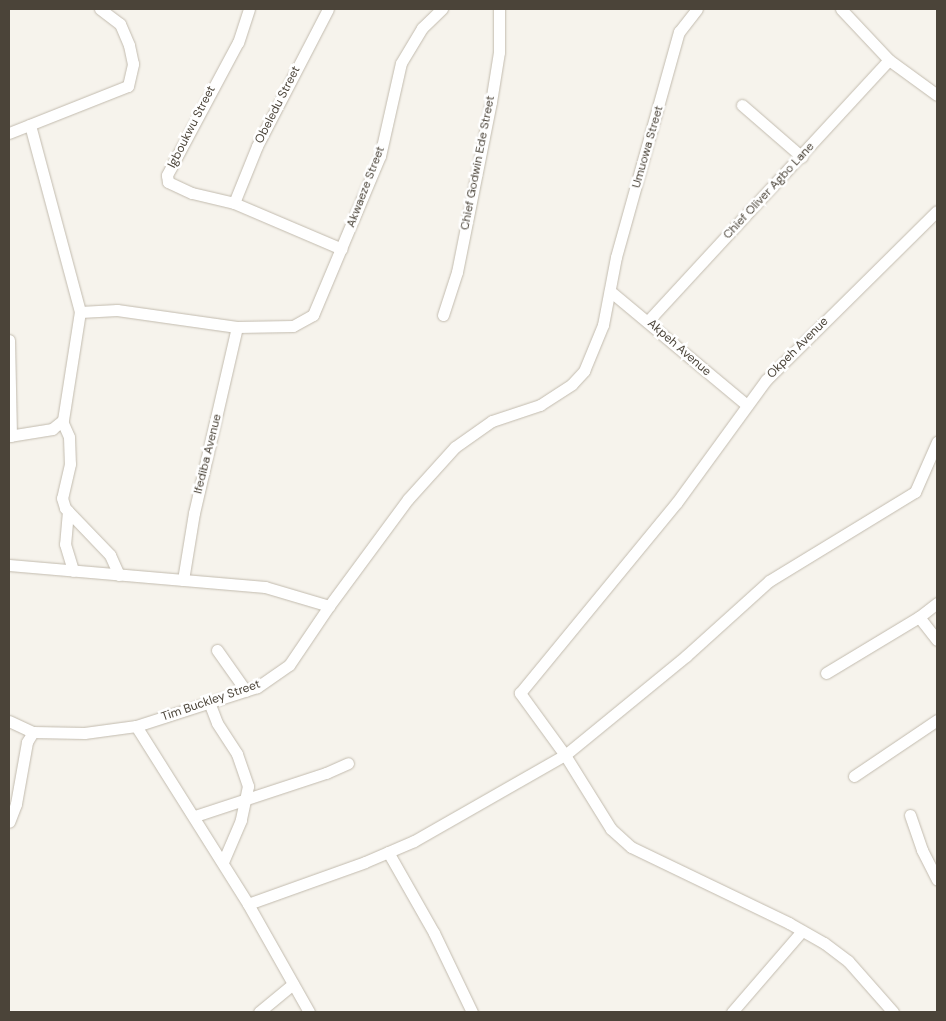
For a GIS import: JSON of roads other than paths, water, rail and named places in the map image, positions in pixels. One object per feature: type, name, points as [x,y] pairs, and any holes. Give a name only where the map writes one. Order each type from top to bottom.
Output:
[{"type":"street","points":[[9,133],[128,86],[133,64],[129,45],[120,24],[100,9]]},
{"type":"street","name":"Igboukwu Street","points":[[234,203],[174,187],[168,182],[167,176],[238,42],[250,9]]},
{"type":"street","name":"Obeledu Street","points":[[234,203],[257,146],[328,9]]},
{"type":"street","name":"Chief Godwin Ede Street","points":[[443,316],[457,272],[491,102],[499,52],[499,9]]},
{"type":"street","name":"Umuowa Street","points":[[329,606],[408,499],[455,447],[492,421],[540,405],[580,377],[600,333],[616,256],[680,32],[697,9]]},
{"type":"street","points":[[841,9],[889,60],[937,95]]},
{"type":"street","points":[[851,19],[859,9]]},
{"type":"street","name":"Akwaeze Street","points":[[236,328],[293,326],[313,315],[380,156],[401,63],[437,10]]},
{"type":"street","name":"Chief Oliver Agbo Lane","points":[[648,321],[802,157],[860,88],[889,60]]},
{"type":"street","points":[[742,105],[802,157]]},
{"type":"street","points":[[30,125],[80,312],[62,421],[70,437],[70,464],[62,498],[68,511],[110,555],[119,575]]},
{"type":"street","points":[[234,203],[342,250]]},
{"type":"street","name":"Okpeh Avenue","points":[[565,755],[520,693],[677,502],[747,405],[788,357],[937,211]]},
{"type":"street","name":"Akpeh Avenue","points":[[610,291],[747,405]]},
{"type":"street","points":[[80,312],[117,310],[236,328]]},
{"type":"street","name":"Ifediba Avenue","points":[[184,580],[194,513],[236,328]]},
{"type":"street","points":[[9,340],[10,436],[52,429],[62,421]]},
{"type":"street","points":[[248,904],[388,852],[505,792],[565,755],[686,656],[769,581],[883,514],[915,492],[937,442]]},
{"type":"street","points":[[68,511],[65,544],[73,571]]},
{"type":"street","points":[[9,565],[265,587],[329,606]]},
{"type":"street","points":[[826,672],[919,617],[937,603]]},
{"type":"street","name":"Tim Buckley Street","points":[[33,732],[84,733],[136,726],[246,691],[290,665],[329,606]]},
{"type":"street","points":[[919,617],[937,640]]},
{"type":"street","points":[[217,650],[246,691]]},
{"type":"street","points":[[209,702],[217,723],[238,754],[248,786],[247,798],[223,862]]},
{"type":"street","points":[[9,720],[33,732],[27,742],[16,804],[9,822]]},
{"type":"street","points":[[854,776],[937,720]]},
{"type":"street","points":[[136,726],[223,862],[309,1012]]},
{"type":"street","points":[[565,755],[611,829],[631,847],[802,930],[848,961],[893,1012]]},
{"type":"street","points":[[195,816],[348,762]]},
{"type":"street","points":[[910,815],[922,850],[937,878]]},
{"type":"street","points":[[388,852],[434,933],[472,1012]]},
{"type":"street","points":[[732,1012],[802,930]]},
{"type":"street","points":[[258,1012],[293,984]]}]
